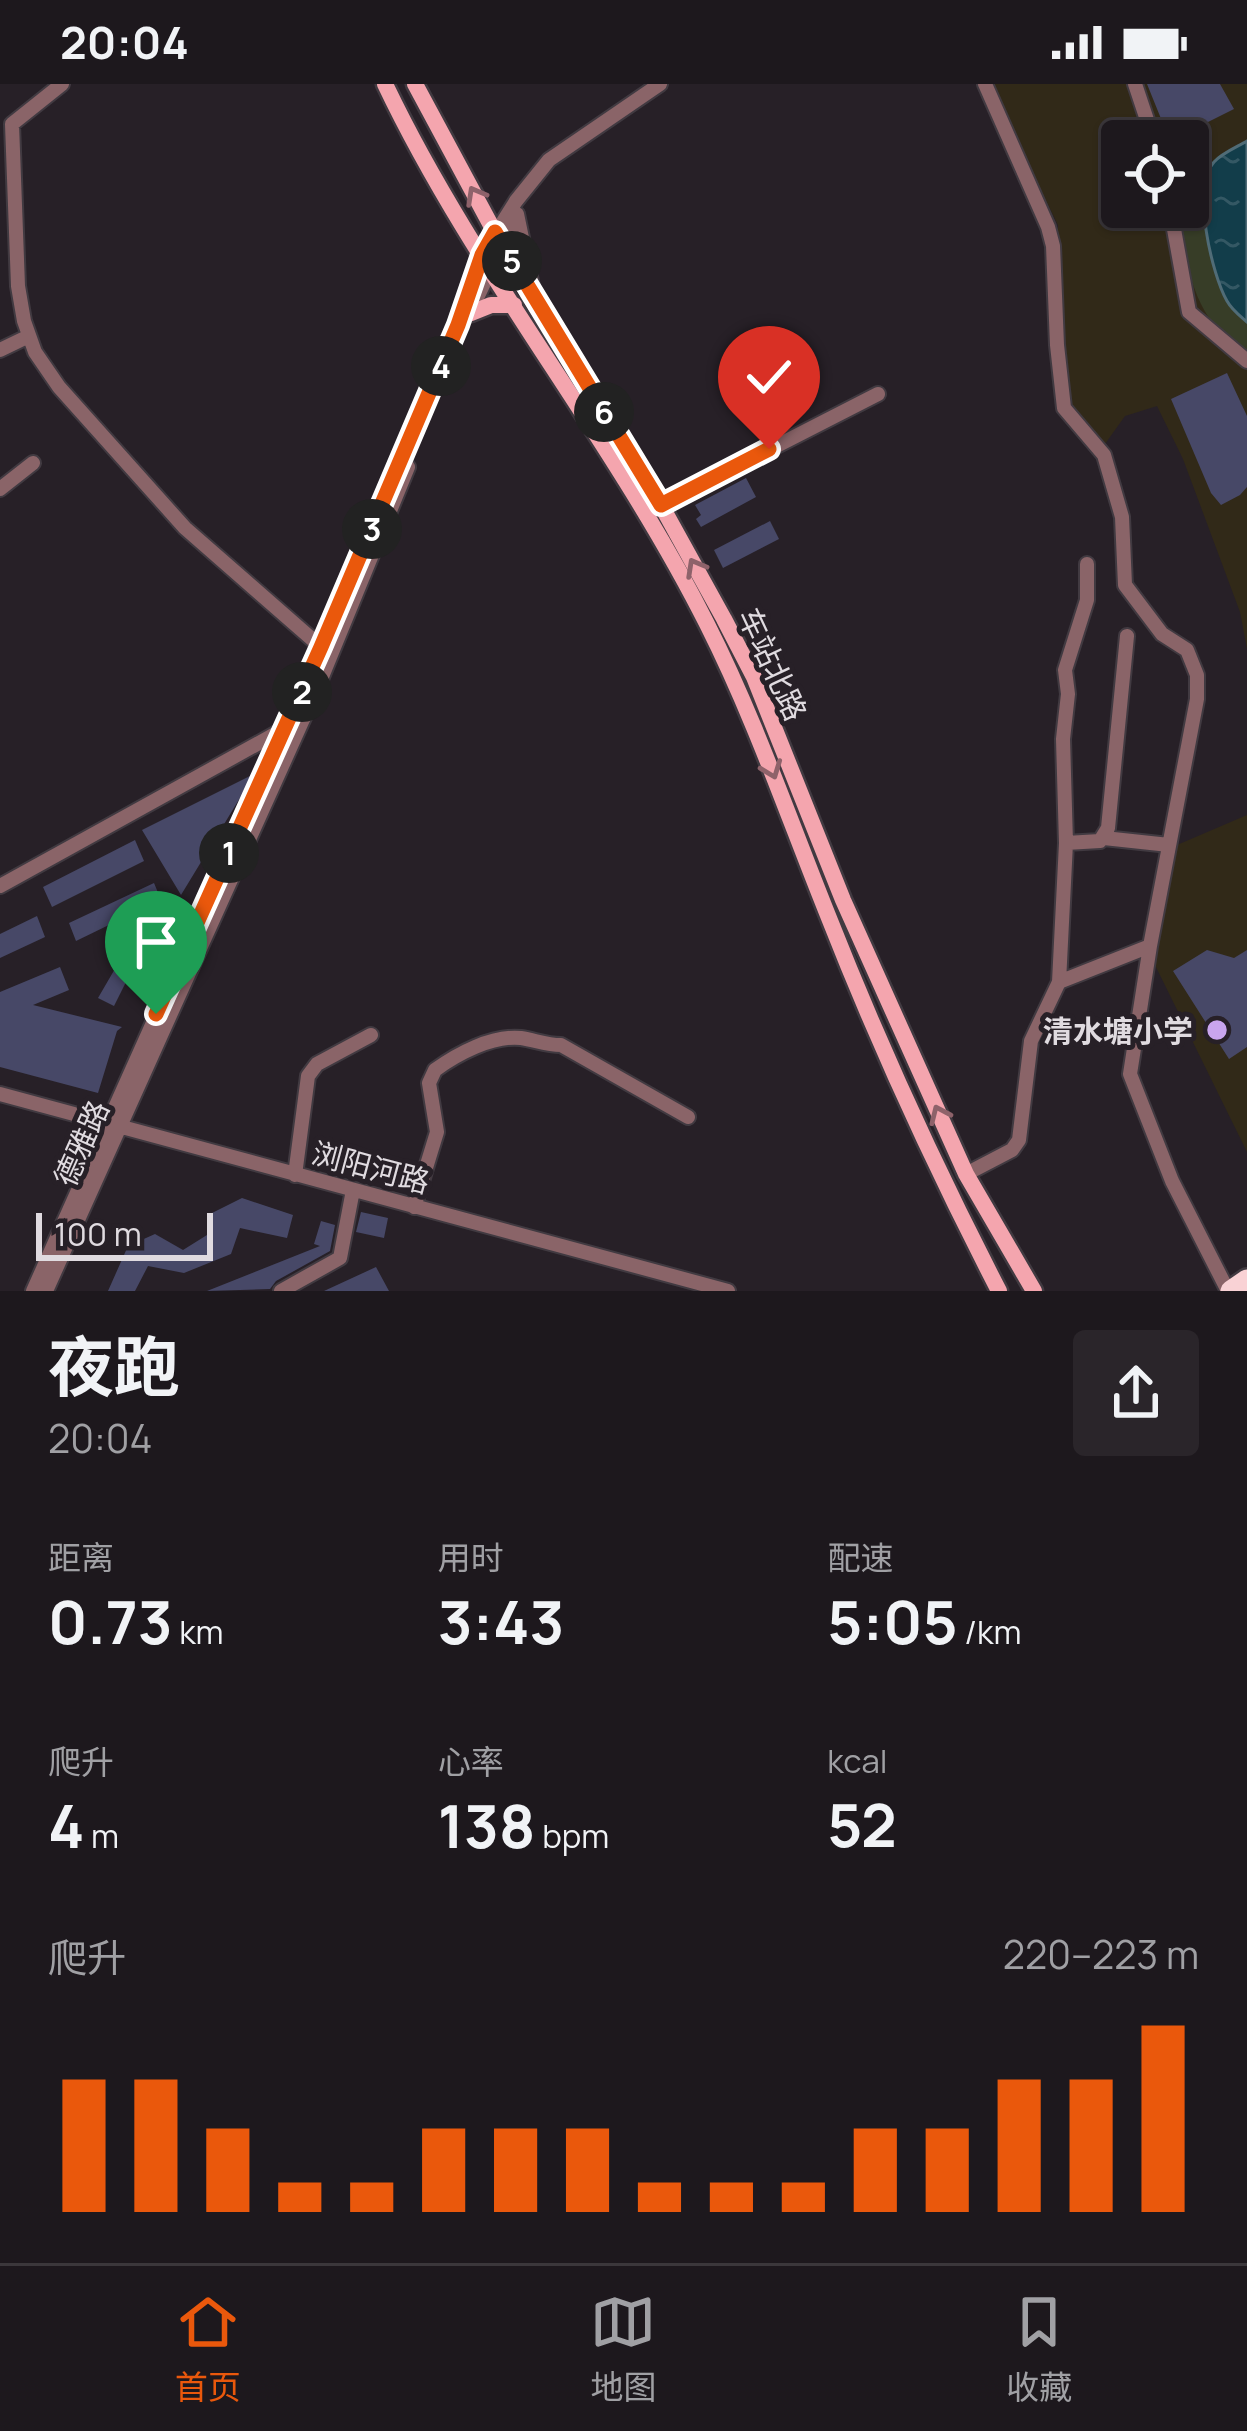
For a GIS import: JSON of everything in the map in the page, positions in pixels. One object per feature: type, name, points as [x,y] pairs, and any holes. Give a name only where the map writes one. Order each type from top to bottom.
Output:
[{"type":"highway","points":[[1230,1291],[1247,1280]]},
{"type":"main road","name":"车站北路","points":[[385,84],[486,261],[705,619],[751,715],[830,921],[938,1174],[999,1291]]},
{"type":"main road","name":"车站北路","points":[[415,84],[498,238],[661,505],[754,677],[843,900],[966,1174],[1034,1291]]},
{"type":"main road","points":[[470,313],[491,304],[514,305]]},
{"type":"street","points":[[62,84],[12,124],[18,286],[34,352],[59,388],[185,528],[321,647]]},
{"type":"street","name":"德雅路","points":[[46,1291],[111,1126],[486,261],[549,160],[660,84]]},
{"type":"street","name":"德雅路","points":[[498,238],[553,165],[670,84]]},
{"type":"street","points":[[985,84],[1048,227],[1064,408],[1104,455],[1121,517],[1125,585],[1162,634],[1187,650],[1197,675],[1198,700],[1130,1074],[1172,1181],[1230,1291]]},
{"type":"street","points":[[1135,84],[1147,120]]},
{"type":"street","points":[[517,214],[534,296]]},
{"type":"street","points":[[1174,228],[1189,312],[1247,361]]},
{"type":"street","name":"德雅路","points":[[111,1126],[319,684],[470,313],[486,261]]},
{"type":"street","points":[[0,350],[29,336]]},
{"type":"street","points":[[661,505],[878,394]]},
{"type":"street","points":[[0,489],[33,463]]},
{"type":"street","points":[[966,1174],[1012,1150],[1018,1140],[1031,1041],[1059,982],[1066,843],[1065,662],[1088,600],[1087,564]]},
{"type":"street","points":[[1105,838],[1127,636]]},
{"type":"street","points":[[0,886],[286,728]]},
{"type":"street","points":[[1066,843],[1105,838],[1169,845]]},
{"type":"street","points":[[1059,982],[1150,946]]},
{"type":"street","points":[[295,1174],[308,1076],[317,1064],[371,1035]]},
{"type":"street","points":[[414,1207],[437,1132],[429,1083],[435,1070],[494,1041],[522,1038],[561,1046],[688,1118]]},
{"type":"street","name":"浏阳河路","points":[[0,1094],[682,1285],[728,1291]]},
{"type":"street","points":[[33,1291],[111,1126]]},
{"type":"street","points":[[280,1291],[340,1258],[353,1190]]},
{"type":"shaded area","points":[[989,84],[1247,84],[1247,649],[1240,612],[1183,459],[1157,406],[1125,416],[1105,444],[1071,411],[1058,312],[1058,225]]},
{"type":"shaded area","points":[[1247,815],[1247,1152],[1155,965],[1177,845]]},
{"type":"green space","points":[[1180,228],[1206,228],[1224,290],[1247,322],[1247,355],[1214,325],[1189,271]]},
{"type":"water","points":[[1247,141],[1247,322],[1221,289],[1207,228],[1209,171],[1225,153]]},
{"type":"building","points":[[1147,84],[1220,84],[1234,109],[1209,122],[1162,120]]},
{"type":"building","points":[[1227,373],[1247,416],[1247,487],[1221,505],[1211,493],[1171,399]]},
{"type":"building","points":[[746,478],[756,497],[701,527],[695,505]]},
{"type":"building","points":[[770,521],[779,539],[723,568],[714,550]]},
{"type":"building","points":[[252,775],[246,788],[181,895],[142,830]]},
{"type":"building","points":[[135,840],[144,861],[52,907],[43,887]]},
{"type":"building","points":[[154,883],[164,907],[189,915],[183,927],[166,921],[144,966],[135,964],[114,1006],[98,998],[123,955],[113,923],[76,941],[69,923]]},
{"type":"building","points":[[37,916],[45,937],[0,958],[0,934]]},
{"type":"building","points":[[1207,950],[1234,958],[1247,950],[1247,1047],[1229,1059],[1173,971]]},
{"type":"building","points":[[60,967],[69,990],[33,1005],[122,1027],[98,1093],[0,1067],[0,992]]},
{"type":"building","points":[[242,1198],[293,1215],[287,1238],[240,1228],[231,1254],[184,1273],[148,1266],[135,1291],[108,1291],[128,1246],[155,1234],[183,1250],[207,1235],[212,1213]]},
{"type":"building","points":[[361,1212],[388,1218],[384,1238],[356,1232]]},
{"type":"building","points":[[321,1221],[335,1225],[330,1251],[270,1289],[207,1291],[320,1246],[314,1244]]},
{"type":"building","points":[[376,1267],[389,1291],[324,1291]]},
{"type":"place","name":"清水塘小学","points":[[1217,1030]]},
{"type":"route","points":[[156,1014],[321,647],[495,232],[661,505],[769,449]]}]
